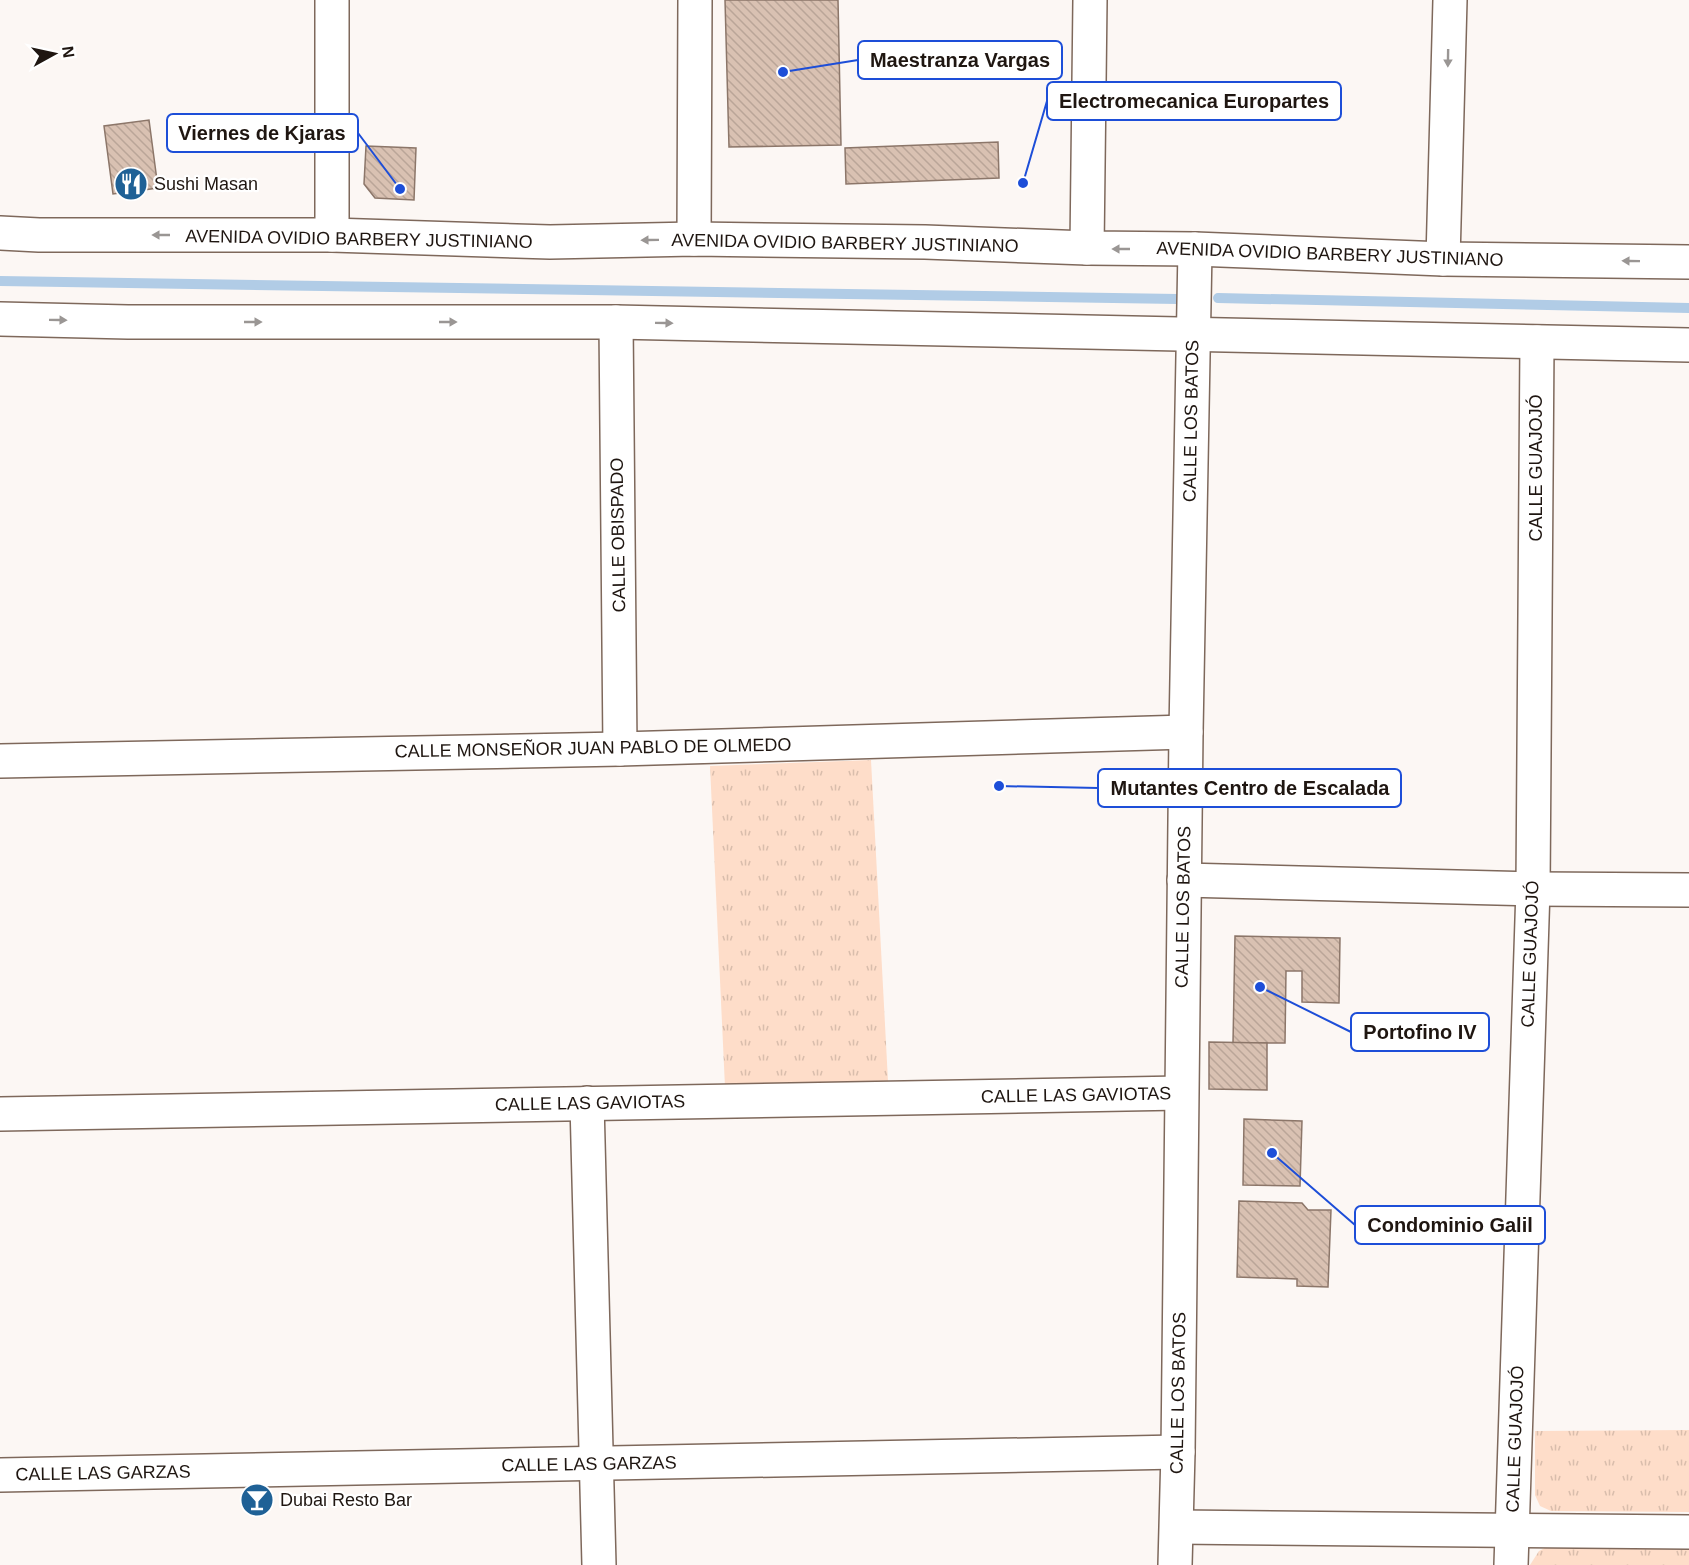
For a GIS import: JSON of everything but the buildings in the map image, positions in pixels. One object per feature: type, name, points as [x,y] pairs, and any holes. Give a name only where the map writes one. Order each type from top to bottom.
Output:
[{"type":"street","points":[[332,0],[332,236]]},
{"type":"street","points":[[694,239],[695,0]]},
{"type":"street","points":[[1087,248],[1089,0]]},
{"type":"street","points":[[1443,259],[1450,0]]},
{"type":"street","name":"AVENIDA OVIDIO BARBERY JUSTINIANO","points":[[0,233],[39,236],[332,236],[550,242],[694,239],[925,242],[1195,249],[1443,259],[1689,261]]},
{"type":"street","name":"CALLE LOS BATOS","points":[[1175,1565],[1195,249]]},
{"type":"street","points":[[0,319],[128,322],[616,322],[1689,345]]},
{"type":"street","name":"CALLE OBISPADO","points":[[616,322],[620,749]]},
{"type":"street","name":"CALLE GUAJOJÓ","points":[[1511,1565],[1533,889],[1537,342]]},
{"type":"street","name":"CALLE MONSEÑOR JUAN PABLO DE OLMEDO","points":[[0,761],[620,749],[1186,732]]},
{"type":"street","points":[[1184,880],[1533,889],[1689,890]]},
{"type":"street","name":"CALLE LAS GAVIOTAS","points":[[0,1114],[1181,1093]]},
{"type":"street","points":[[587,1104],[599,1565]]},
{"type":"street","name":"CALLE LAS GARZAS","points":[[0,1475],[1178,1452]]},
{"type":"street","points":[[1177,1527],[1689,1532]]},
{"type":"green space","points":[[871,760],[888,1081],[725,1087],[710,766]]},
{"type":"green space","points":[[1689,1430],[1689,1512],[1551,1511],[1540,1506],[1535,1495],[1535,1431]]},
{"type":"green space","points":[[1553,1544],[1689,1547],[1689,1565],[1530,1565],[1539,1551]]},
{"type":"waterway","points":[[0,281],[1178,299]]},
{"type":"waterway","points":[[1218,298],[1689,308]]},
{"type":"place","name":"Maestranza Vargas","points":[[783,72]]},
{"type":"place","name":"Electromecanica Europartes","points":[[1023,183]]},
{"type":"place","name":"Sushi Masan","points":[[131,184]]},
{"type":"place","name":"Viernes de Kjaras","points":[[400,189]]},
{"type":"place","name":"Mutantes Centro de Escalada","points":[[999,786]]},
{"type":"place","name":"Portofino IV","points":[[1260,987]]},
{"type":"place","name":"Condominio Galil","points":[[1272,1153]]},
{"type":"place","name":"Dubai Resto Bar","points":[[257,1500]]}]
